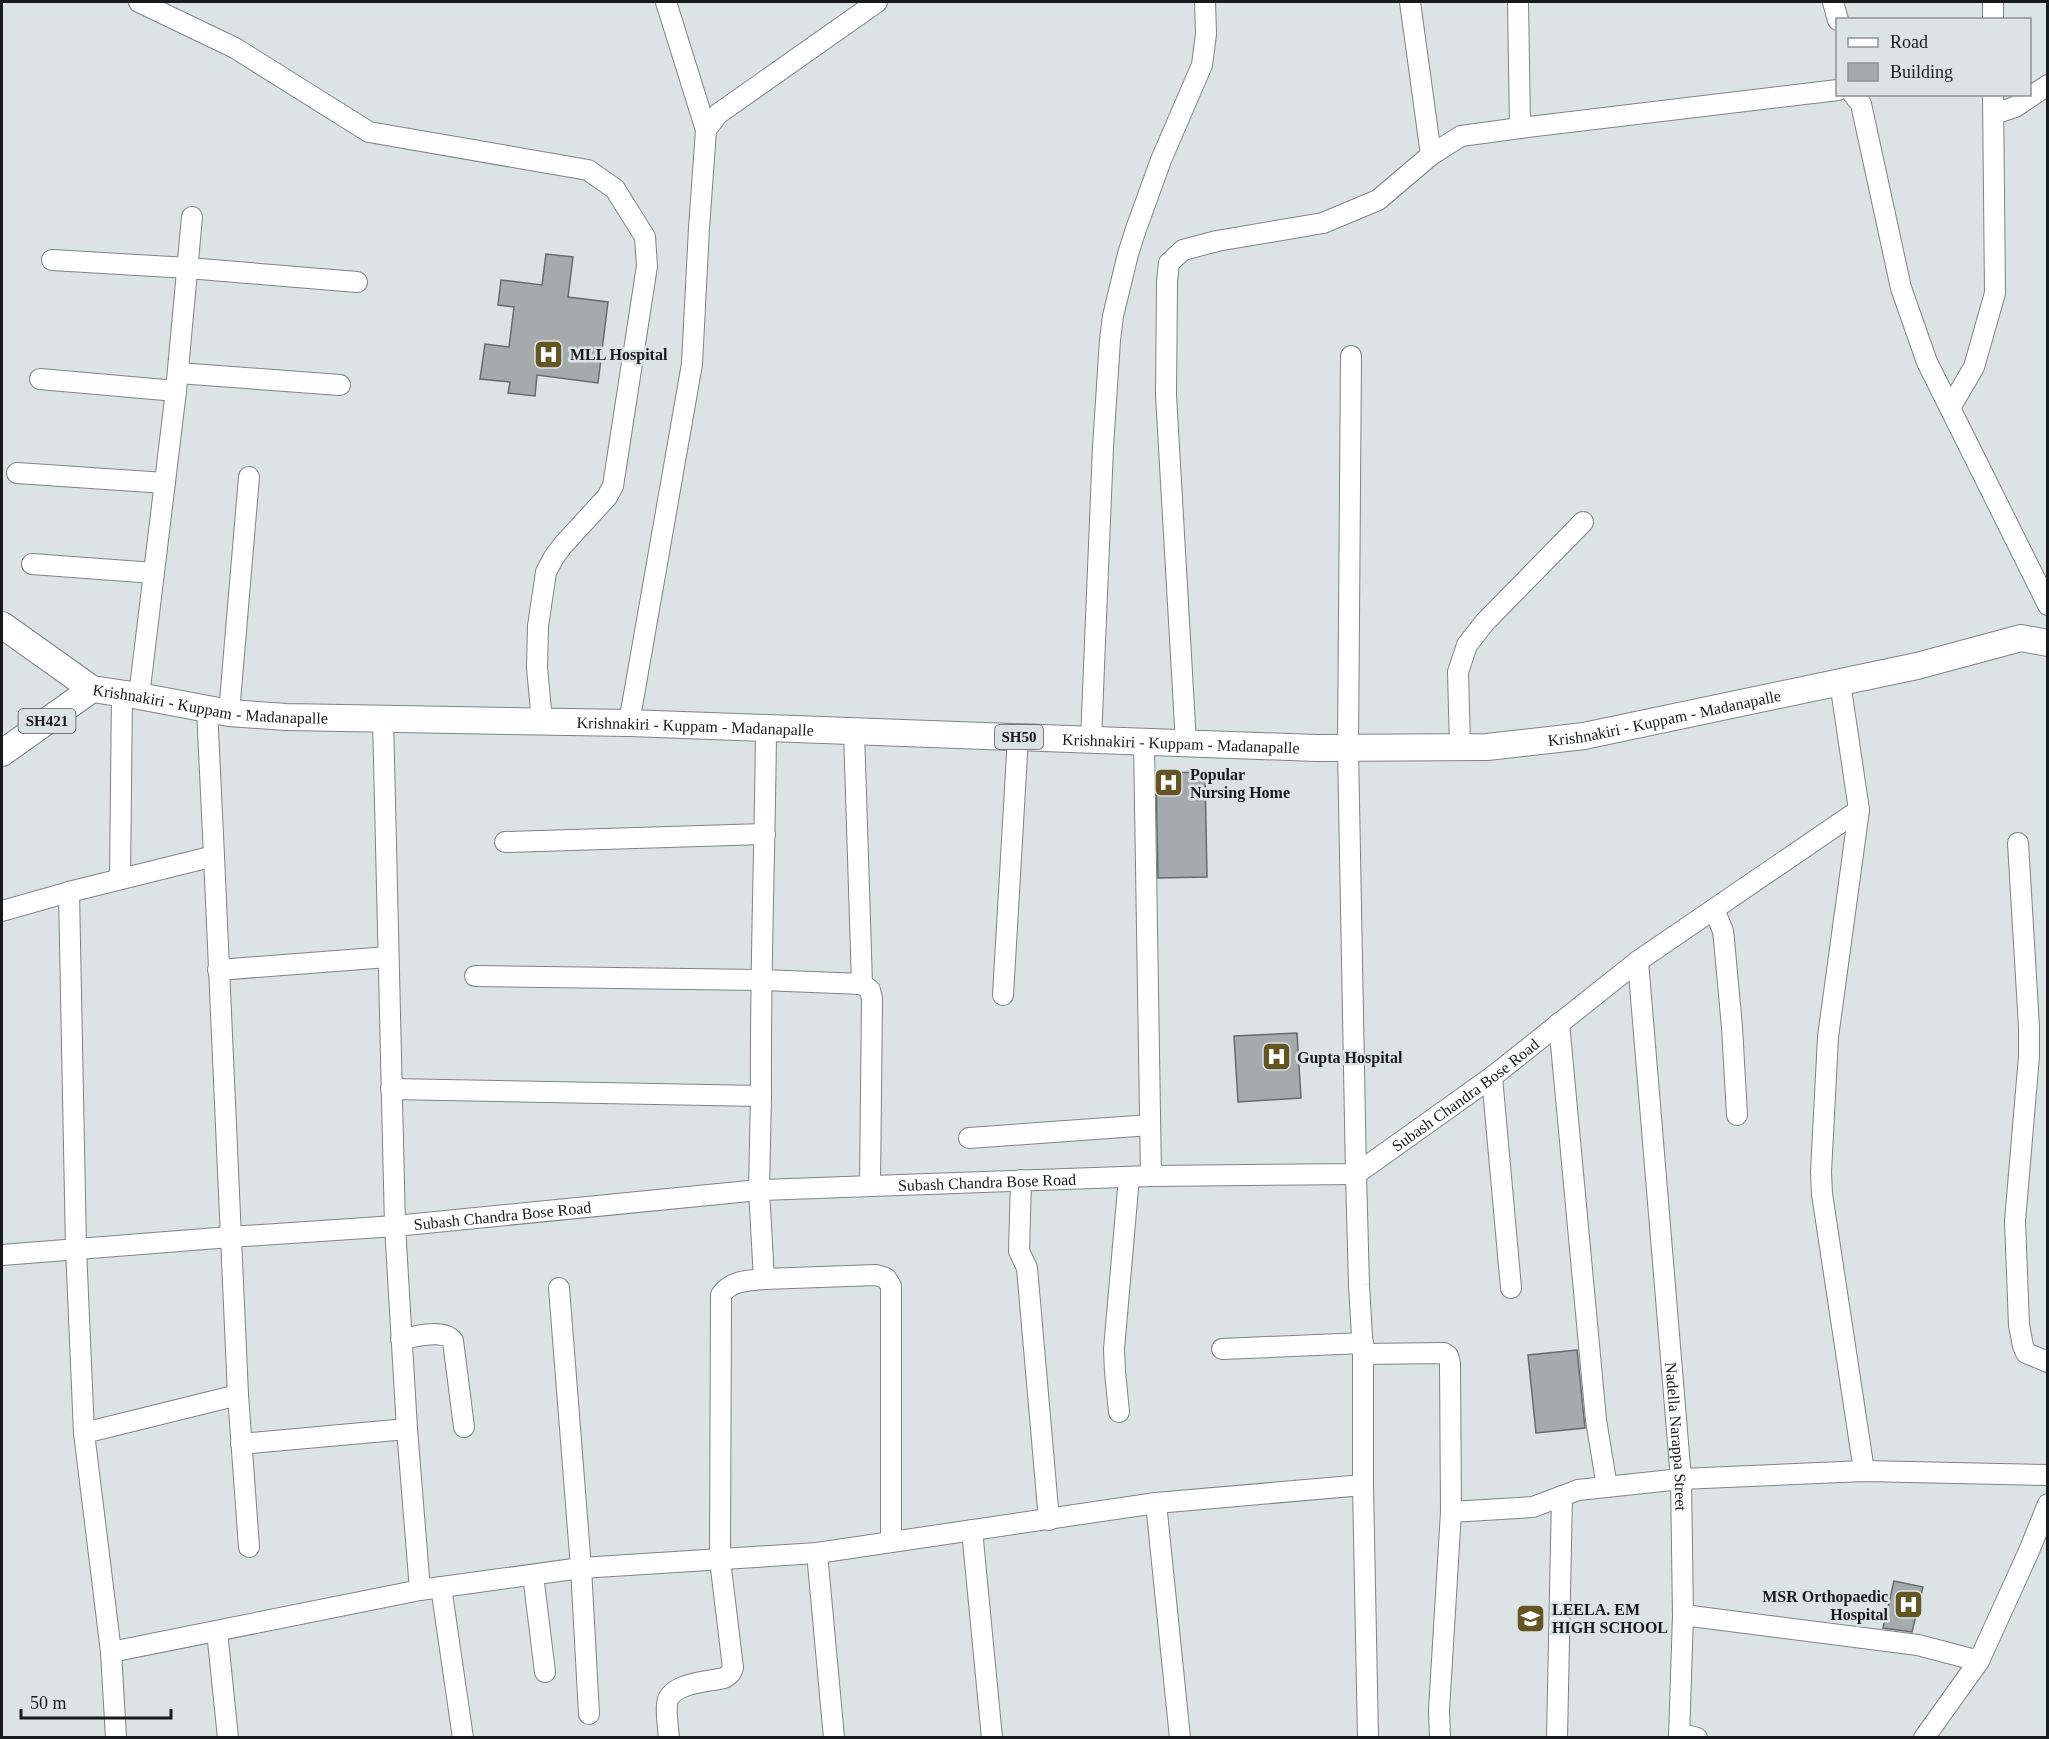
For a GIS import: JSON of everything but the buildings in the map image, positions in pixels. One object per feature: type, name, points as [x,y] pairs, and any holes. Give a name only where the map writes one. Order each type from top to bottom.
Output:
[{"type":"main road","name":"Krishnakiri - Kuppam - Madanapalle","points":[[2,625],[92,689],[218,711],[286,717],[629,723],[1348,748],[1487,747],[1584,736],[1917,666],[2021,638],[2048,644]]},
{"type":"main road","name":"SH421","points":[[2,753],[92,689]]},
{"type":"street","points":[[629,723],[692,364],[706,130],[666,2]]},
{"type":"street","points":[[706,130],[718,114],[877,2]]},
{"type":"street","points":[[1091,740],[1103,447],[1113,316],[1136,229],[1161,160],[1202,65],[1206,34],[1205,2]]},
{"type":"street","points":[[1410,2],[1431,155]]},
{"type":"street","points":[[1518,2],[1520,128]]},
{"type":"street","points":[[1833,2],[1837,18]]},
{"type":"street","points":[[1992,2],[1993,18]]},
{"type":"street","points":[[151,4],[235,48],[369,132],[588,170],[615,189],[645,237],[647,266],[613,486],[607,497],[554,557],[546,572],[538,626],[537,668],[542,721]]},
{"type":"street","points":[[1950,408],[1974,367],[1995,293],[1994,104],[2016,107],[2048,85]]},
{"type":"street","points":[[1186,743],[1166,395],[1169,263],[1183,250],[1217,241],[1323,223],[1378,200],[1431,155],[1461,136],[1836,90]]},
{"type":"street","points":[[1855,96],[1861,104],[1901,288],[1928,362],[2048,605]]},
{"type":"street","points":[[120,879],[130,695],[154,573],[177,382],[192,217]]},
{"type":"street","points":[[52,260],[188,268],[357,282]]},
{"type":"street","points":[[1351,356],[1348,748],[1356,1174],[1363,1348],[1368,1737]]},
{"type":"street","points":[[40,379],[340,385]]},
{"type":"street","points":[[17,473],[165,483]]},
{"type":"street","points":[[249,477],[218,711],[214,856],[238,1395],[249,1547]]},
{"type":"street","points":[[1460,747],[1458,672],[1467,645],[1485,622],[1583,522]]},
{"type":"street","points":[[32,564],[154,573]]},
{"type":"street","points":[[1839,682],[1859,810],[1828,1037],[1821,1172],[1822,1194],[1864,1471]]},
{"type":"street","points":[[383,718],[395,1226],[407,1429],[420,1590]]},
{"type":"street","points":[[764,1279],[759,1190],[760,980],[766,728]]},
{"type":"street","points":[[854,731],[862,984]]},
{"type":"street","points":[[1003,995],[1018,737]]},
{"type":"street","points":[[1144,742],[1151,1176]]},
{"type":"street","name":"Subash Chandra Bose Road","points":[[2,1255],[395,1226],[759,1190],[870,1184],[1151,1176],[1356,1174],[1492,1077],[1638,961],[1859,810]]},
{"type":"street","points":[[505,842],[765,834]]},
{"type":"street","points":[[2018,843],[2029,1027],[2029,1056],[2014,1221],[2019,1325],[2026,1353],[2048,1362]]},
{"type":"street","points":[[2,911],[214,856]]},
{"type":"street","points":[[69,892],[76,1248],[84,1433],[111,1652],[116,1737]]},
{"type":"street","points":[[1714,909],[1723,931],[1737,1115]]},
{"type":"street","points":[[218,970],[388,957]]},
{"type":"street","name":"Nadella Narappa Street","points":[[1638,961],[1681,1479],[1685,1736]]},
{"type":"street","points":[[475,976],[760,980],[862,984],[870,990],[872,999],[870,1184]]},
{"type":"street","points":[[1559,1023],[1596,1420],[1606,1487]]},
{"type":"street","points":[[1492,1077],[1512,1288]]},
{"type":"street","points":[[391,1089],[761,1096]]},
{"type":"street","points":[[969,1138],[1150,1125]]},
{"type":"street","points":[[1119,1412],[1114,1372],[1114,1349],[1129,1177]]},
{"type":"street","points":[[1022,1180],[1019,1251],[1027,1268],[1049,1520]]},
{"type":"street","points":[[669,1737],[666,1703],[669,1695],[675,1689],[724,1678],[733,1668],[720,1560],[721,1295],[726,1287],[764,1279],[876,1275],[886,1278],[891,1286],[891,1542]]},
{"type":"street","points":[[559,1288],[581,1568],[589,1714]]},
{"type":"street","points":[[401,1339],[442,1334],[449,1336],[453,1341],[464,1427]]},
{"type":"street","points":[[1221,1349],[1363,1348],[1443,1353],[1448,1356],[1450,1363],[1450,1512],[1439,1710],[1440,1737]]},
{"type":"street","points":[[84,1433],[238,1395]]},
{"type":"street","points":[[241,1444],[407,1429]]},
{"type":"street","points":[[1450,1512],[1533,1507],[1578,1490],[1681,1479],[1864,1471],[2048,1474]]},
{"type":"street","points":[[111,1652],[420,1590],[581,1568],[817,1554],[1156,1503],[1363,1485]]},
{"type":"street","points":[[1557,1737],[1562,1496]]},
{"type":"street","points":[[1156,1503],[1180,1737]]},
{"type":"street","points":[[1924,1737],[1978,1661],[2048,1504]]},
{"type":"street","points":[[972,1530],[992,1737]]},
{"type":"street","points":[[817,1554],[834,1737]]},
{"type":"street","points":[[533,1575],[544,1672]]},
{"type":"street","points":[[441,1587],[463,1737]]},
{"type":"street","points":[[1683,1615],[1918,1645],[1978,1661]]},
{"type":"street","points":[[217,1630],[228,1737]]},
{"type":"place","name":"MLL Hospital","points":[[549,354]]},
{"type":"place","name":"Popular Nursing Home","points":[[1169,783]]},
{"type":"place","name":"Gupta Hospital","points":[[1276,1057]]},
{"type":"place","name":"MSR Orthopaedic Hospital","points":[[1909,1605]]},
{"type":"place","name":"LEELA. EM HIGH SCHOOL","points":[[1531,1618]]}]
